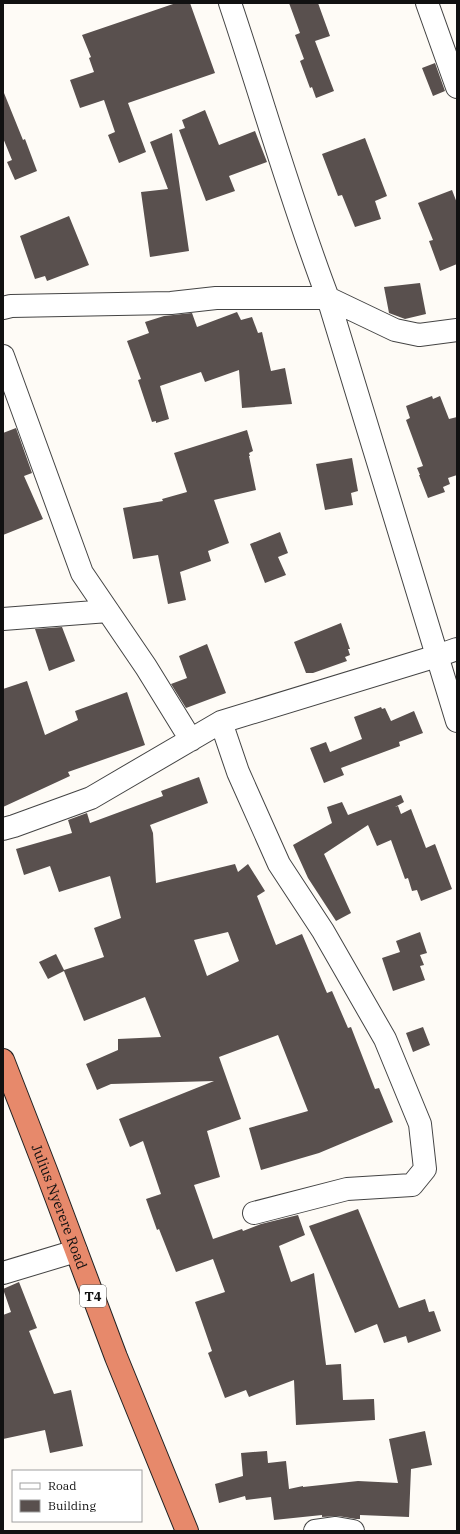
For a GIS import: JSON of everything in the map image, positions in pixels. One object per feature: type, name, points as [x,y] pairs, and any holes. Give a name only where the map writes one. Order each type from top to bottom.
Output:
[{"type":"highway","name":"Julius Nyerere Road","points":[[3,1060],[116,1357],[187,1531]]},
{"type":"street","points":[[230,3],[256,78],[313,260],[328,298],[457,721]]},
{"type":"street","points":[[427,3],[457,87]]},
{"type":"street","points":[[3,308],[11,306],[171,303],[216,298],[328,298],[395,330],[419,335],[457,330]]},
{"type":"street","points":[[3,356],[82,573],[146,666],[191,740]]},
{"type":"street","points":[[3,619],[108,611]]},
{"type":"street","points":[[3,829],[91,798],[221,722],[457,649]]},
{"type":"street","points":[[221,722],[238,772],[279,864],[323,931],[385,1039],[420,1124],[425,1169],[412,1185],[347,1189],[254,1213]]},
{"type":"street","points":[[3,1273],[76,1251]]},
{"type":"street","points":[[315,1531],[336,1528],[353,1531]]},
{"type":"building","points":[[176,3],[190,3],[215,73],[128,103],[146,152],[119,163],[108,135],[115,132],[104,100],[80,108],[70,80],[94,72],[89,58],[91,57],[82,35]]},
{"type":"building","points":[[289,3],[318,3],[330,36],[315,41],[334,91],[316,98],[312,87],[310,88],[300,61],[304,59],[295,35],[300,33]]},
{"type":"building","points":[[435,63],[445,91],[433,96],[422,68]]},
{"type":"building","points":[[3,93],[23,140],[25,139],[37,171],[15,180],[7,162],[12,160],[3,138]]},
{"type":"building","points":[[205,110],[219,145],[255,131],[267,162],[229,176],[235,191],[206,201],[179,130],[185,128],[182,120]]},
{"type":"building","points":[[172,133],[189,251],[150,257],[141,192],[168,189],[150,142]]},
{"type":"building","points":[[365,138],[387,196],[375,201],[381,219],[355,227],[342,195],[338,196],[322,154]]},
{"type":"building","points":[[452,190],[457,203],[457,264],[440,271],[429,241],[433,240],[418,203]]},
{"type":"building","points":[[69,216],[89,265],[47,281],[45,276],[35,279],[20,236]]},
{"type":"building","points":[[420,283],[426,314],[405,319],[389,313],[384,287]]},
{"type":"building","points":[[237,312],[241,320],[252,317],[258,333],[262,332],[271,371],[285,368],[292,404],[242,408],[239,370],[205,382],[201,372],[160,386],[169,419],[156,423],[156,421],[152,422],[138,380],[141,379],[127,341],[149,333],[145,322],[164,316],[192,313],[197,327]]},
{"type":"building","points":[[432,396],[433,399],[440,396],[449,419],[457,417],[457,475],[448,478],[450,484],[443,487],[445,492],[428,498],[417,468],[423,466],[406,420],[410,418],[406,406]]},
{"type":"building","points":[[16,428],[32,473],[24,476],[43,519],[3,535],[3,433]]},
{"type":"building","points":[[247,430],[253,451],[249,453],[249,456],[256,490],[214,500],[229,543],[208,551],[211,561],[180,572],[186,600],[168,604],[158,555],[133,559],[123,508],[163,501],[162,499],[187,492],[174,453]]},
{"type":"building","points":[[352,458],[358,491],[351,493],[353,505],[325,510],[316,464]]},
{"type":"building","points":[[280,532],[288,553],[278,557],[286,575],[265,583],[250,544]]},
{"type":"building","points":[[341,623],[350,649],[348,649],[350,655],[345,657],[347,661],[313,673],[306,673],[294,642]]},
{"type":"building","points":[[62,627],[75,661],[49,671],[35,629]]},
{"type":"building","points":[[207,644],[226,693],[186,708],[171,684],[187,678],[179,656]]},
{"type":"building","points":[[27,681],[45,735],[78,720],[75,711],[127,692],[145,745],[68,772],[70,776],[3,807],[3,689]]},
{"type":"building","points":[[381,707],[382,709],[385,708],[391,721],[414,711],[423,733],[399,742],[400,746],[341,768],[344,775],[324,783],[310,748],[326,742],[330,752],[362,739],[354,717]]},
{"type":"building","points":[[199,777],[208,803],[150,825],[153,833],[156,883],[235,864],[238,872],[248,864],[265,891],[257,896],[276,945],[302,934],[327,993],[332,991],[348,1028],[351,1027],[375,1089],[379,1088],[393,1122],[319,1153],[261,1170],[249,1128],[308,1111],[278,1035],[219,1057],[241,1119],[207,1131],[220,1177],[194,1185],[213,1239],[242,1229],[243,1231],[261,1224],[298,1215],[305,1235],[279,1246],[291,1282],[314,1273],[326,1365],[341,1364],[343,1400],[374,1399],[375,1420],[296,1425],[294,1380],[249,1397],[246,1390],[225,1398],[208,1353],[212,1351],[195,1302],[225,1292],[213,1259],[176,1272],[159,1229],[157,1230],[146,1199],[161,1194],[143,1141],[130,1147],[119,1119],[214,1081],[111,1084],[97,1090],[86,1064],[118,1050],[118,1039],[161,1037],[145,997],[84,1021],[64,971],[48,979],[39,962],[56,954],[64,970],[104,957],[94,928],[121,918],[110,876],[59,892],[50,866],[24,875],[16,849],[72,833],[68,820],[87,813],[90,823],[163,796],[161,791]],"holes":[[[228,932],[239,961],[207,976],[194,940]]]},
{"type":"building","points":[[401,795],[404,802],[395,807],[398,806],[401,814],[411,809],[426,848],[435,844],[452,889],[421,901],[417,890],[412,891],[408,878],[405,879],[391,840],[377,846],[368,825],[324,854],[351,913],[336,921],[308,878],[293,845],[332,823],[327,807],[342,802],[348,815]]},
{"type":"building","points":[[420,932],[427,953],[420,955],[424,965],[420,966],[425,980],[393,991],[382,958],[400,952],[396,941]]},
{"type":"building","points":[[423,1027],[430,1045],[413,1052],[406,1033]]},
{"type":"building","points":[[358,1209],[399,1308],[425,1299],[429,1312],[434,1311],[441,1331],[408,1343],[406,1336],[384,1343],[377,1324],[355,1333],[309,1226]]},
{"type":"building","points":[[19,1282],[37,1328],[29,1331],[54,1394],[71,1390],[83,1446],[50,1453],[45,1430],[3,1439],[3,1315],[11,1312],[3,1289]]},
{"type":"building","points":[[425,1431],[432,1465],[411,1469],[409,1517],[360,1515],[360,1519],[356,1519],[338,1516],[322,1517],[322,1515],[274,1520],[271,1497],[246,1500],[245,1496],[219,1503],[215,1484],[243,1476],[241,1453],[267,1451],[268,1463],[286,1461],[289,1489],[303,1486],[358,1481],[398,1483],[389,1439]]}]
